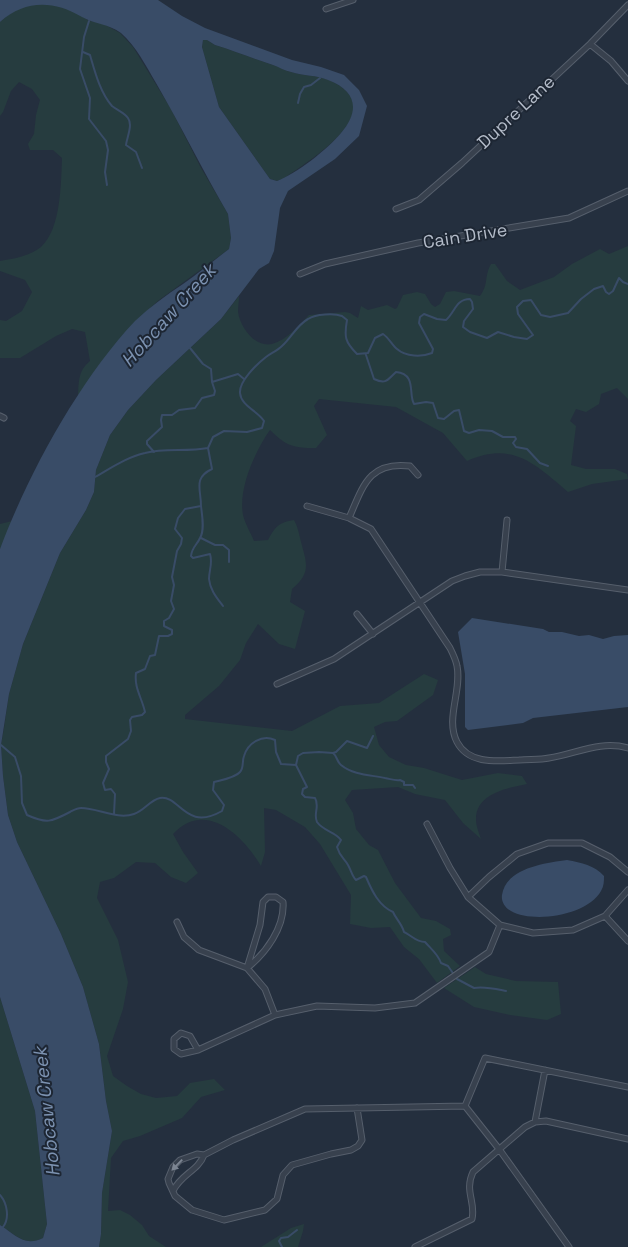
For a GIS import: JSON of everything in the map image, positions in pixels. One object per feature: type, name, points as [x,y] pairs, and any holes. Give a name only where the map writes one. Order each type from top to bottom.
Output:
[{"type":"street","points":[[326,9],[353,0]]},
{"type":"street","name":"Dupre Lane","points":[[396,209],[423,196],[590,44],[628,5]]},
{"type":"street","points":[[590,44],[611,61],[628,81]]},
{"type":"street","name":"Cain Drive","points":[[300,274],[325,264],[418,243],[569,218],[628,191]]},
{"type":"street","points":[[350,518],[368,478],[380,469],[388,466],[410,466],[418,475]]},
{"type":"street","points":[[307,506],[350,518],[371,529],[450,648],[457,666],[458,678],[453,731],[456,742],[462,750],[486,761],[548,758],[597,746],[617,745],[628,748]]},
{"type":"street","points":[[502,572],[507,520]]},
{"type":"street","points":[[277,684],[334,659],[420,604],[452,581],[465,576],[480,572],[502,572],[628,589]]},
{"type":"street","points":[[357,614],[373,634]]},
{"type":"street","points":[[427,824],[468,898],[500,925],[533,933],[573,930],[605,916],[628,890]]},
{"type":"street","points":[[468,898],[489,877],[517,854],[548,843],[582,843],[610,857],[628,872]]},
{"type":"street","points":[[268,897],[276,897],[283,902],[284,912],[272,940],[261,957],[247,968],[260,925],[263,902],[268,897]]},
{"type":"street","points":[[605,916],[628,941]]},
{"type":"street","points":[[177,922],[184,937],[199,950],[247,968],[265,989],[275,1015]]},
{"type":"street","points":[[198,1050],[190,1036],[181,1033],[174,1039],[174,1049],[181,1054],[198,1050],[275,1015],[316,1006],[375,1008],[415,1003],[489,952],[500,925]]},
{"type":"street","points":[[465,1106],[485,1058],[628,1087]]},
{"type":"street","points":[[535,1122],[545,1070]]},
{"type":"street","points":[[357,1108],[362,1140],[358,1146],[351,1150],[292,1166],[283,1176],[277,1199],[265,1210],[224,1220],[192,1210],[175,1196],[169,1183],[168,1178],[173,1167],[187,1156],[204,1155],[233,1140],[305,1109],[357,1108],[465,1106]]},
{"type":"street","points":[[465,1106],[500,1149],[569,1247]]},
{"type":"street","points":[[415,1247],[472,1219],[474,1211],[469,1181],[474,1172],[525,1127],[535,1122],[546,1121],[628,1139]]},
{"type":"street","points":[[173,1190],[182,1177],[201,1164],[204,1155]]},
{"type":"green space","points":[[44,1],[74,11],[89,21],[102,23],[120,33],[133,47],[171,109],[201,168],[228,214],[231,238],[229,249],[159,300],[136,321],[110,351],[78,396],[81,373],[90,361],[85,332],[72,329],[56,336],[20,358],[0,358],[0,320],[6,321],[22,311],[32,292],[25,280],[0,271],[0,261],[32,253],[48,239],[53,229],[59,206],[62,158],[53,150],[30,150],[28,144],[34,134],[40,100],[32,89],[19,82],[11,91],[0,116],[0,22],[20,7]]},
{"type":"green space","points":[[203,40],[289,71],[329,80],[347,92],[353,105],[351,119],[341,133],[311,160],[283,179],[277,181],[270,179],[219,107],[202,47]]},
{"type":"green space","points":[[628,246],[628,399],[617,388],[601,394],[599,404],[586,412],[576,409],[570,421],[576,426],[571,465],[586,469],[615,469],[627,474],[628,479],[592,484],[568,492],[533,464],[510,454],[483,455],[467,461],[443,433],[396,407],[319,399],[314,406],[327,435],[316,448],[290,445],[270,430],[259,448],[245,482],[242,505],[243,515],[254,541],[268,540],[275,528],[285,522],[294,520],[296,525],[305,556],[306,568],[302,578],[292,589],[290,602],[305,611],[295,649],[279,644],[258,624],[246,643],[240,660],[219,686],[185,715],[185,719],[292,731],[340,706],[379,703],[424,674],[438,680],[433,695],[397,721],[385,722],[374,727],[379,745],[389,757],[406,765],[424,768],[462,780],[498,773],[522,776],[527,784],[502,790],[486,798],[477,811],[477,827],[481,839],[463,823],[445,800],[415,794],[398,787],[352,790],[345,800],[353,813],[356,829],[369,845],[378,850],[395,883],[421,918],[436,921],[450,929],[451,935],[443,939],[444,951],[460,966],[437,983],[419,959],[404,947],[390,927],[371,928],[350,924],[351,895],[320,844],[305,827],[276,810],[264,808],[265,852],[261,866],[234,833],[211,821],[198,820],[186,824],[173,834],[198,873],[186,883],[171,877],[155,863],[136,862],[114,878],[100,882],[97,898],[118,940],[128,982],[123,1009],[107,1056],[113,1076],[141,1094],[156,1098],[177,1096],[190,1083],[214,1079],[225,1090],[201,1097],[182,1118],[140,1136],[123,1141],[111,1158],[108,1211],[120,1210],[130,1215],[142,1225],[149,1236],[166,1247],[99,1247],[102,1193],[112,1131],[106,1101],[99,1044],[83,987],[61,934],[17,842],[8,815],[1,745],[9,694],[23,644],[60,553],[86,510],[94,492],[96,470],[110,435],[128,410],[156,380],[221,319],[239,296],[239,318],[245,330],[254,340],[260,343],[272,344],[288,336],[309,315],[345,312],[358,318],[361,306],[368,310],[387,305],[395,309],[403,295],[417,292],[425,294],[435,307],[440,304],[446,292],[454,291],[480,296],[485,288],[491,264],[495,264],[507,281],[520,290],[554,277],[572,264],[600,249],[609,254]]},
{"type":"green space","points":[[12,521],[0,550],[0,524]]},
{"type":"green space","points":[[475,967],[486,974],[516,981],[558,982],[561,1014],[547,1020],[510,1015],[474,1007],[444,988]]},
{"type":"green space","points":[[0,997],[35,1111],[47,1224],[43,1238],[31,1241],[20,1239],[0,1225]]},
{"type":"green space","points":[[304,1224],[298,1247],[261,1247],[291,1228]]},
{"type":"water","name":"Hobcaw Creek","points":[[0,0],[158,0],[205,28],[292,60],[344,75],[359,90],[367,106],[359,136],[335,159],[288,191],[280,208],[274,251],[269,263],[259,269],[221,319],[156,380],[128,410],[110,435],[96,470],[94,492],[86,510],[60,553],[23,644],[9,694],[1,745],[8,815],[17,842],[61,934],[83,987],[99,1044],[106,1101],[112,1131],[102,1193],[99,1247],[0,1247],[0,1225],[20,1239],[31,1241],[43,1238],[47,1224],[35,1111],[0,997],[0,549],[25,490],[57,429],[75,399],[115,344],[135,321],[158,301],[195,276],[229,249],[231,238],[228,214],[144,63],[136,50],[121,33],[71,11],[50,5],[29,6],[0,22]],"holes":[[[203,40],[207,40],[215,45],[286,71],[324,78],[338,85],[350,96],[352,102],[353,109],[347,125],[328,146],[302,167],[285,178],[277,181],[270,179],[219,107],[202,47]]]},
{"type":"water","points":[[472,618],[543,629],[549,632],[562,632],[579,636],[589,635],[603,639],[628,635],[628,707],[533,718],[523,723],[468,730],[465,727],[465,674],[458,632]]},
{"type":"water","points":[[567,860],[583,863],[604,876],[602,889],[585,906],[560,915],[533,917],[521,915],[509,910],[505,906],[502,895],[505,886],[519,873],[538,865]]},
{"type":"waterway","points":[[89,21],[84,37],[80,69],[90,98],[89,119],[106,141],[108,150],[105,172],[107,185]]},
{"type":"waterway","points":[[83,52],[90,55],[104,95],[112,106],[128,118],[130,128],[126,145],[136,152],[142,168]]},
{"type":"waterway","points":[[298,103],[304,87],[311,85],[320,78]]},
{"type":"waterway","points":[[95,477],[119,463],[138,455],[160,451],[208,448],[213,437],[224,431],[247,432],[262,428],[264,421],[241,398],[240,388],[242,383],[258,364],[280,348],[311,317],[334,314],[342,316],[347,320],[346,339],[357,354],[368,353],[375,338],[383,334],[401,352],[414,356],[424,355],[432,353],[433,349],[419,323],[420,317],[424,314],[446,320],[462,301],[470,299],[473,309],[464,321],[463,327],[470,332],[487,338],[498,332],[527,339],[533,335],[518,314],[517,307],[523,301],[531,300],[541,315],[550,317],[568,313],[594,289],[603,286],[609,294],[613,291],[619,278],[628,284]]},
{"type":"waterway","points":[[190,348],[203,364],[211,369],[212,382]]},
{"type":"waterway","points":[[366,355],[374,379],[385,381],[396,372],[407,376],[411,385],[414,404],[433,403],[438,418],[444,419],[454,411],[459,410],[464,431],[469,433],[479,430],[492,431],[503,437],[515,437],[516,439],[513,443],[516,447],[527,449],[540,463],[548,466]]},
{"type":"waterway","points":[[154,452],[147,444],[147,441],[162,427],[162,415],[172,415],[179,410],[195,408],[202,398],[214,395],[215,391],[212,382],[238,374],[244,379]]},
{"type":"waterway","points":[[114,814],[115,794],[111,789],[105,790],[103,783],[109,769],[106,756],[128,739],[131,731],[130,720],[132,717],[142,715],[145,712],[137,688],[136,673],[145,669],[150,656],[155,655],[159,636],[172,634],[172,630],[164,626],[164,621],[169,618],[174,609],[171,601],[174,585],[172,577],[177,551],[182,538],[175,529],[178,518],[185,509],[201,506],[200,480],[206,472],[212,469],[208,448]]},
{"type":"waterway","points":[[201,506],[202,535],[192,550],[191,556],[193,558],[210,554],[209,579],[214,594],[223,606]]},
{"type":"waterway","points":[[201,538],[215,545],[223,545],[229,550],[229,562]]},
{"type":"waterway","points":[[333,753],[347,741],[367,748],[373,736]]},
{"type":"waterway","points":[[1,745],[15,757],[21,776],[22,803],[27,815],[39,820],[49,821],[80,808],[121,816],[134,814],[160,798],[173,802],[191,815],[200,817],[210,816],[222,811],[224,805],[213,790],[214,782],[238,774],[242,769],[246,751],[256,741],[265,738],[275,740],[276,752],[281,764],[296,765],[307,787],[303,789],[302,794],[305,797],[315,798],[317,822],[341,840],[337,847],[353,877],[356,880],[364,876],[366,877],[376,898],[393,912],[404,932],[416,940],[425,942],[441,963],[448,966],[457,979],[474,988],[506,991]]},
{"type":"waterway","points":[[296,765],[298,756],[303,753],[333,753],[340,764],[351,771],[400,780],[404,782],[404,785],[413,785],[415,788]]},
{"type":"waterway","points":[[0,1195],[7,1211],[3,1227]]},
{"type":"waterway","points":[[282,1247],[279,1241],[281,1238],[288,1237],[297,1230]]}]
